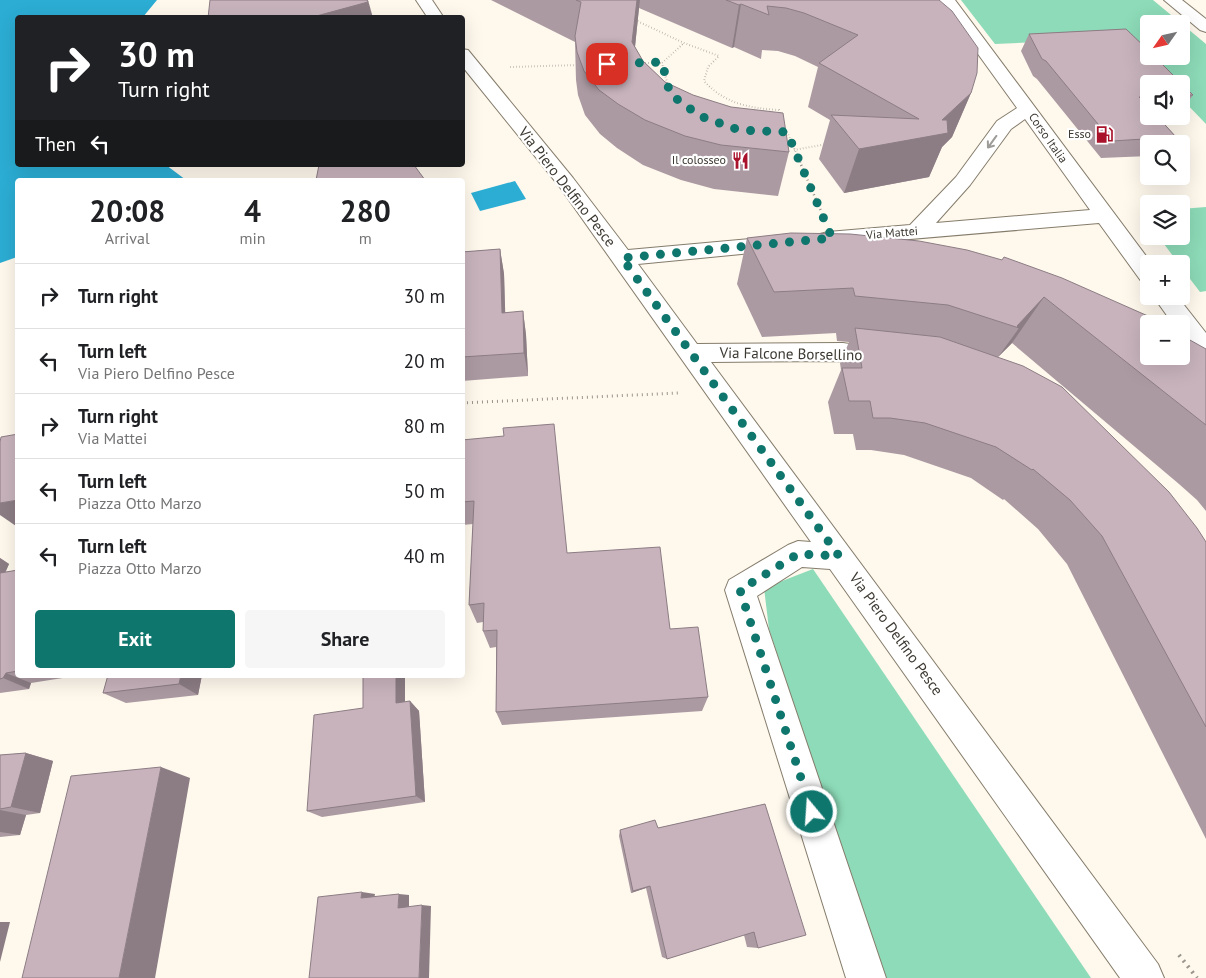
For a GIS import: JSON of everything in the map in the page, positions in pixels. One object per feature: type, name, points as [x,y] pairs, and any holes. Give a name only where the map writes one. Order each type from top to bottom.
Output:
[{"type":"street","points":[[424,0],[434,15]]},
{"type":"street","points":[[1172,0],[1206,28]]},
{"type":"street","name":"Corso Italia","points":[[946,7],[1028,109],[1103,216],[1140,264]]},
{"type":"street","name":"Via Piero Delfino Pesce","points":[[465,58],[566,182],[1144,978]]},
{"type":"street","points":[[917,231],[963,181],[1004,125],[1028,109]]},
{"type":"street","name":"Via Mattei","points":[[622,258],[1103,216]]},
{"type":"street","points":[[814,241],[868,256]]},
{"type":"street","points":[[1174,305],[1197,327],[1206,350]]},
{"type":"street","name":"Via Falcone Borsellino","points":[[691,353],[843,352],[905,359]]},
{"type":"street","points":[[839,556],[798,554],[740,590],[866,978]]},
{"type":"path","points":[[635,20],[684,43],[719,56],[712,61],[706,71],[704,81],[714,94],[730,102],[751,108],[779,110],[782,118]]},
{"type":"path","points":[[642,63],[662,62],[684,43]]},
{"type":"path","points":[[662,62],[670,94]]},
{"type":"path","points":[[509,67],[585,65]]},
{"type":"path","points":[[784,125],[794,150],[814,241]]},
{"type":"path","points":[[777,132],[787,132]]},
{"type":"path","points":[[794,150],[829,143]]},
{"type":"path","points":[[465,403],[719,392]]},
{"type":"green space","points":[[961,0],[1153,0],[1171,15],[1140,15],[1140,51],[1123,38],[995,44]]},
{"type":"green space","points":[[1190,31],[1206,44],[1206,124],[1190,107],[1190,75],[1170,75],[1157,65],[1190,65]]},
{"type":"green space","points":[[1206,207],[1206,291],[1200,292],[1190,279],[1190,255],[1172,255],[1165,245],[1190,245],[1190,208]]},
{"type":"green space","points":[[813,569],[1091,978],[883,978],[769,629],[764,588]]},
{"type":"water","points":[[0,0],[157,0],[145,15],[15,15],[15,167],[169,167],[183,178],[15,178],[15,258],[0,263]]},
{"type":"water","points":[[515,181],[526,199],[480,211],[471,193]]},
{"type":"building","points":[[210,0],[367,0],[368,2],[320,15],[208,15]]},
{"type":"building","points":[[576,0],[637,0],[632,42],[643,61],[665,82],[693,95],[731,107],[783,113],[789,152],[721,145],[685,136],[645,120],[618,104],[599,90],[584,71],[577,52],[575,36],[581,2]]},
{"type":"building","points":[[726,0],[939,0],[952,11],[978,48],[977,73],[971,93],[942,120],[947,120],[948,133],[859,149],[831,115],[919,119],[819,63],[858,35],[804,13],[786,8],[767,6],[769,15]]},
{"type":"building","points":[[1126,29],[1140,42],[1140,65],[1163,65],[1173,75],[1140,75],[1140,125],[1165,125],[1174,135],[1140,135],[1140,139],[1112,141],[1046,61],[1042,59],[1029,34]]},
{"type":"building","points":[[319,167],[415,167],[424,178],[316,178]]},
{"type":"building","points":[[791,233],[850,234],[919,241],[967,250],[1002,260],[1004,257],[1062,278],[1146,315],[1140,315],[1140,365],[1190,365],[1190,340],[1206,349],[1206,425],[1044,297],[1017,326],[1019,328],[948,305],[855,296],[853,288],[774,292],[747,238]]},
{"type":"building","points":[[500,249],[502,313],[523,311],[524,353],[465,357],[465,252]]},
{"type":"building","points":[[855,328],[940,337],[1023,366],[1062,387],[1169,492],[1206,542],[1206,727],[1102,536],[1070,500],[1033,469],[996,447],[925,423],[890,418],[873,418],[870,401],[849,401],[842,368],[862,368]]},
{"type":"building","points":[[554,424],[567,553],[660,547],[670,629],[698,627],[708,697],[496,712],[497,630],[483,631],[484,603],[469,605],[474,501],[465,502],[465,440],[504,436],[503,428]]},
{"type":"building","points":[[15,435],[15,500],[0,503],[0,442],[1,437]]},
{"type":"building","points":[[15,570],[15,672],[6,673],[0,679],[0,573]]},
{"type":"building","points":[[107,678],[180,678],[179,684],[103,693]]},
{"type":"building","points":[[363,678],[396,678],[396,703],[410,701],[416,796],[307,811],[314,715],[363,708]]},
{"type":"building","points":[[26,753],[11,807],[0,809],[0,755]]},
{"type":"building","points":[[161,767],[119,978],[22,978],[71,776]]},
{"type":"building","points":[[765,804],[806,935],[758,948],[754,932],[667,959],[650,886],[633,891],[620,830],[655,820],[658,828]]},
{"type":"building","points":[[362,892],[361,898],[399,894],[398,908],[422,905],[419,978],[309,978],[318,897]]},
{"type":"place","name":"Esso","points":[[1105,134]]},
{"type":"place","name":"Il colosseo","points":[[740,160]]},
{"type":"route","points":[[607,64],[662,62],[670,94],[700,116],[739,130],[787,132],[832,238],[622,258],[839,556],[798,554],[740,590],[812,812]]}]
